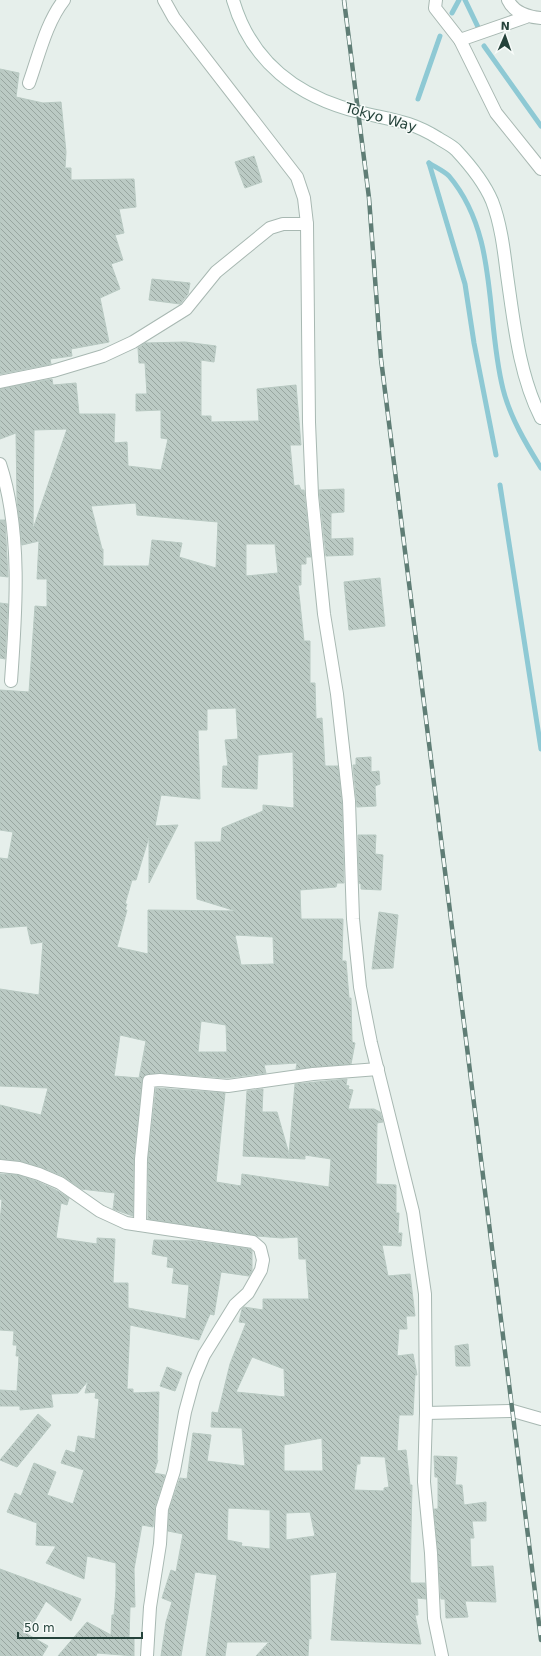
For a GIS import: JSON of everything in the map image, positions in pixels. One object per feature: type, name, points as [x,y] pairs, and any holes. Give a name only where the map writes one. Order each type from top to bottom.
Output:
[{"type":"street","points":[[29,83],[56,10],[64,0]]},
{"type":"street","points":[[164,0],[174,18],[297,177],[304,198],[307,224],[309,422],[312,495],[324,614],[337,694],[348,802],[353,919],[360,987],[378,1069],[413,1212],[425,1294],[426,1413],[424,1482],[431,1553],[434,1618],[442,1656]]},
{"type":"street","name":"Tokyo Way","points":[[233,0],[238,17],[256,49],[286,80],[314,97],[358,112],[402,120],[424,129],[454,148],[478,175],[492,202],[502,240],[515,330],[532,400],[541,418]]},
{"type":"street","points":[[436,0],[435,8],[460,40],[496,113],[541,169]]},
{"type":"street","points":[[508,0],[510,4],[526,17]]},
{"type":"street","points":[[460,40],[526,17],[541,18]]},
{"type":"street","points":[[0,382],[53,370],[103,356],[133,342],[186,309],[216,272],[270,228],[283,224],[307,224]]},
{"type":"street","points":[[0,464],[12,512],[16,602],[11,682]]},
{"type":"street","points":[[140,1225],[141,1159],[149,1081],[160,1080],[228,1086],[313,1074],[378,1069]]},
{"type":"street","points":[[0,1166],[19,1168],[39,1174],[60,1183],[100,1211],[126,1223],[253,1242],[260,1248],[263,1260],[257,1279],[248,1293],[235,1305],[214,1338],[204,1355],[194,1379],[185,1412],[174,1471],[162,1509],[160,1544],[150,1607],[147,1656]]},
{"type":"street","points":[[426,1413],[512,1411],[541,1419]]},
{"type":"building","points":[[0,69],[19,73],[16,97],[43,103],[61,102],[66,152],[65,168],[71,168],[71,180],[134,179],[136,207],[119,209],[124,233],[115,235],[123,260],[111,264],[120,289],[100,298],[109,342],[71,349],[72,356],[50,359],[51,364],[0,374]]},
{"type":"building","points":[[254,156],[262,182],[245,188],[235,162]]},
{"type":"building","points":[[152,279],[190,283],[188,294],[180,304],[149,300]]},
{"type":"building","points":[[185,342],[216,346],[214,362],[201,360],[201,416],[211,416],[211,422],[259,421],[257,389],[296,385],[301,445],[290,445],[294,486],[299,485],[301,490],[304,490],[311,557],[306,557],[306,564],[301,564],[301,585],[298,585],[304,641],[310,641],[310,683],[315,683],[316,719],[322,718],[325,766],[338,766],[342,802],[344,883],[337,883],[336,887],[300,890],[301,919],[343,919],[342,961],[346,961],[349,998],[351,998],[352,1042],[355,1043],[351,1064],[296,1069],[297,1063],[264,1065],[266,1073],[227,1078],[161,1073],[145,1075],[142,1080],[134,1158],[133,1216],[113,1209],[115,1193],[81,1189],[63,1176],[41,1167],[20,1161],[0,1159],[0,1105],[41,1115],[48,1088],[0,1086],[0,989],[39,995],[43,942],[31,944],[27,926],[0,928],[0,858],[8,859],[13,832],[0,830],[0,690],[29,692],[35,606],[47,607],[47,579],[37,579],[39,541],[22,545],[17,500],[16,433],[0,439],[0,389],[52,379],[53,385],[76,383],[79,414],[115,414],[114,443],[127,442],[128,466],[161,470],[168,439],[161,438],[161,410],[136,411],[136,394],[147,394],[145,363],[139,363],[138,348],[145,343]],"holes":[[[67,429],[33,529],[34,430]],[[136,503],[137,515],[218,522],[216,568],[179,557],[182,543],[152,540],[149,566],[103,566],[102,549],[91,506]],[[246,544],[275,544],[278,573],[246,576]],[[236,708],[238,739],[225,740],[228,766],[223,766],[222,787],[257,789],[258,755],[293,752],[294,808],[263,805],[263,811],[222,828],[221,842],[195,842],[197,899],[236,911],[148,910],[148,954],[117,947],[127,910],[125,910],[127,904],[125,904],[132,880],[136,880],[149,837],[149,883],[178,825],[155,826],[161,795],[200,799],[198,730],[207,730],[207,709]],[[235,935],[273,937],[274,964],[241,965]],[[201,1021],[226,1025],[227,1052],[198,1052]],[[120,1035],[146,1041],[139,1078],[114,1076]]]},
{"type":"building","points":[[344,489],[344,512],[331,513],[331,539],[353,538],[353,555],[326,556],[319,490]]},
{"type":"building","points":[[0,520],[5,520],[8,577],[0,576]]},
{"type":"building","points":[[380,578],[385,626],[349,630],[344,582]]},
{"type":"building","points":[[0,603],[8,604],[5,659],[0,658]]},
{"type":"building","points":[[371,757],[371,772],[379,771],[380,784],[375,786],[376,806],[357,807],[353,765],[356,765],[356,758]]},
{"type":"building","points":[[358,835],[376,835],[375,854],[383,855],[381,890],[361,889],[361,884],[359,883]]},
{"type":"building","points":[[379,912],[398,915],[393,968],[372,969]]},
{"type":"building","points":[[347,1079],[346,1085],[349,1086],[348,1089],[353,1090],[348,1109],[374,1109],[380,1112],[383,1122],[377,1123],[376,1184],[396,1185],[396,1213],[399,1213],[398,1233],[402,1233],[401,1246],[382,1245],[388,1276],[410,1274],[415,1316],[406,1316],[407,1329],[399,1329],[397,1356],[413,1354],[417,1375],[415,1375],[413,1415],[399,1415],[397,1451],[406,1450],[410,1485],[412,1485],[410,1579],[411,1583],[425,1583],[426,1599],[417,1598],[418,1615],[415,1615],[421,1644],[331,1640],[337,1572],[310,1575],[311,1639],[309,1638],[308,1656],[256,1656],[269,1642],[227,1642],[225,1656],[206,1656],[217,1575],[195,1572],[181,1656],[161,1656],[166,1622],[172,1602],[162,1598],[171,1570],[176,1572],[183,1534],[168,1531],[169,1510],[180,1478],[187,1479],[193,1433],[211,1435],[207,1461],[245,1466],[242,1428],[211,1427],[212,1412],[218,1413],[230,1364],[246,1323],[239,1322],[242,1309],[244,1307],[263,1310],[263,1299],[309,1299],[306,1259],[299,1259],[298,1237],[282,1238],[257,1236],[148,1219],[148,1159],[156,1088],[225,1093],[216,1182],[241,1186],[242,1174],[329,1187],[331,1159],[305,1155],[305,1159],[243,1156],[247,1091],[263,1089],[262,1112],[277,1112],[289,1154],[295,1084]],"holes":[[[252,1357],[284,1369],[285,1397],[236,1392]],[[322,1438],[323,1471],[284,1471],[284,1445]],[[360,1456],[385,1457],[389,1487],[384,1488],[384,1491],[354,1490],[357,1464],[360,1464]],[[228,1508],[270,1510],[270,1549],[241,1546],[242,1543],[227,1540]],[[310,1512],[315,1536],[286,1540],[286,1513]]]},
{"type":"building","points":[[0,1174],[18,1175],[36,1181],[69,1198],[67,1205],[61,1203],[56,1238],[97,1244],[97,1238],[115,1239],[113,1283],[128,1283],[128,1308],[186,1319],[189,1285],[172,1283],[174,1268],[167,1267],[168,1257],[152,1254],[154,1240],[194,1241],[250,1249],[252,1251],[252,1271],[249,1276],[221,1272],[214,1315],[210,1314],[199,1340],[130,1325],[127,1389],[133,1389],[133,1393],[159,1392],[158,1460],[154,1473],[165,1475],[155,1507],[153,1527],[142,1525],[134,1569],[135,1607],[130,1607],[129,1638],[134,1639],[134,1656],[97,1653],[96,1656],[58,1656],[87,1622],[111,1635],[116,1589],[116,1563],[87,1556],[84,1579],[46,1563],[56,1546],[36,1545],[37,1523],[7,1512],[15,1493],[21,1496],[34,1463],[56,1472],[47,1495],[73,1504],[84,1470],[61,1463],[66,1450],[75,1453],[78,1436],[95,1439],[99,1399],[95,1398],[96,1392],[85,1393],[88,1381],[78,1393],[51,1394],[53,1407],[20,1410],[20,1406],[0,1406],[0,1390],[17,1391],[19,1356],[16,1356],[17,1345],[13,1345],[14,1331],[0,1330],[0,1222],[2,1200],[0,1199]]},
{"type":"building","points":[[468,1344],[470,1366],[456,1366],[455,1346]]},
{"type":"building","points":[[167,1367],[182,1373],[175,1391],[160,1386]]},
{"type":"building","points":[[38,1414],[51,1425],[17,1467],[0,1460]]},
{"type":"building","points":[[434,1456],[457,1457],[455,1485],[462,1485],[464,1505],[486,1502],[486,1521],[472,1521],[474,1538],[470,1538],[471,1567],[493,1566],[496,1602],[465,1601],[468,1617],[446,1618],[445,1599],[441,1599],[434,1509],[438,1509],[438,1477],[435,1477]]},
{"type":"building","points":[[0,1569],[81,1599],[71,1621],[46,1601],[27,1634],[48,1646],[42,1656],[0,1656]]},
{"type":"waterway","points":[[452,13],[459,0]]},
{"type":"waterway","points":[[465,0],[478,27]]},
{"type":"waterway","points":[[418,99],[440,36]]},
{"type":"waterway","points":[[484,46],[541,126]]},
{"type":"waterway","points":[[429,163],[449,176],[465,199],[476,224],[488,278],[494,334],[503,389],[514,420],[541,468]]},
{"type":"waterway","points":[[429,163],[465,284],[474,343],[496,455]]},
{"type":"waterway","points":[[500,485],[541,749]]},
{"type":"railway","points":[[344,0],[369,198],[381,359],[541,1640]]}]
